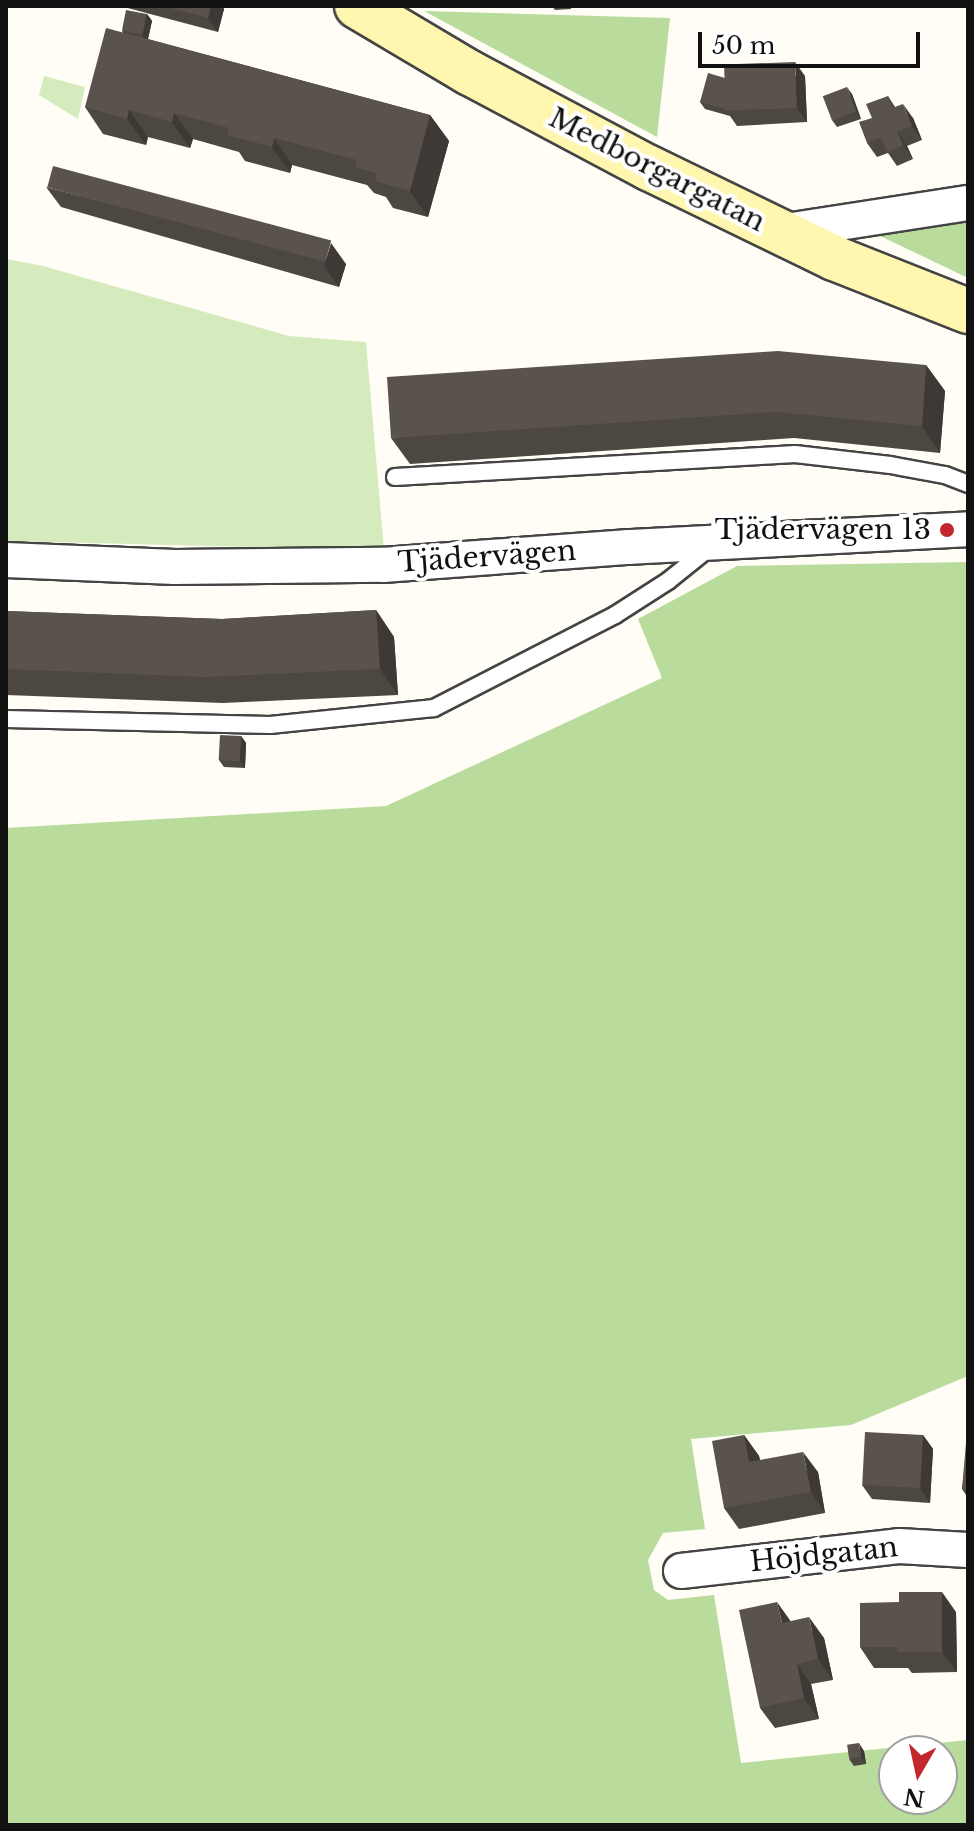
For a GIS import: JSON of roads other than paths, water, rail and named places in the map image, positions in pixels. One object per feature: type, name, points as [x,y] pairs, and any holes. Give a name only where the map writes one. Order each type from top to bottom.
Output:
[{"type":"street","name":"Medborgargatan","points":[[357,6],[470,73],[780,232],[968,311]]},
{"type":"street","points":[[780,232],[968,203]]},
{"type":"street","name":"Tjädervägen","points":[[6,560],[175,567],[383,565],[968,529]]},
{"type":"street","name":"Höjdgatan","points":[[681,1571],[899,1546],[968,1550]]},
{"type":"lane","points":[[395,477],[795,454],[890,465],[945,475],[968,484]]},
{"type":"lane","points":[[6,719],[270,725],[434,708],[615,615],[668,581],[716,544]]},
{"type":"place","name":"Tjädervägen 13","points":[[947,530]]}]
